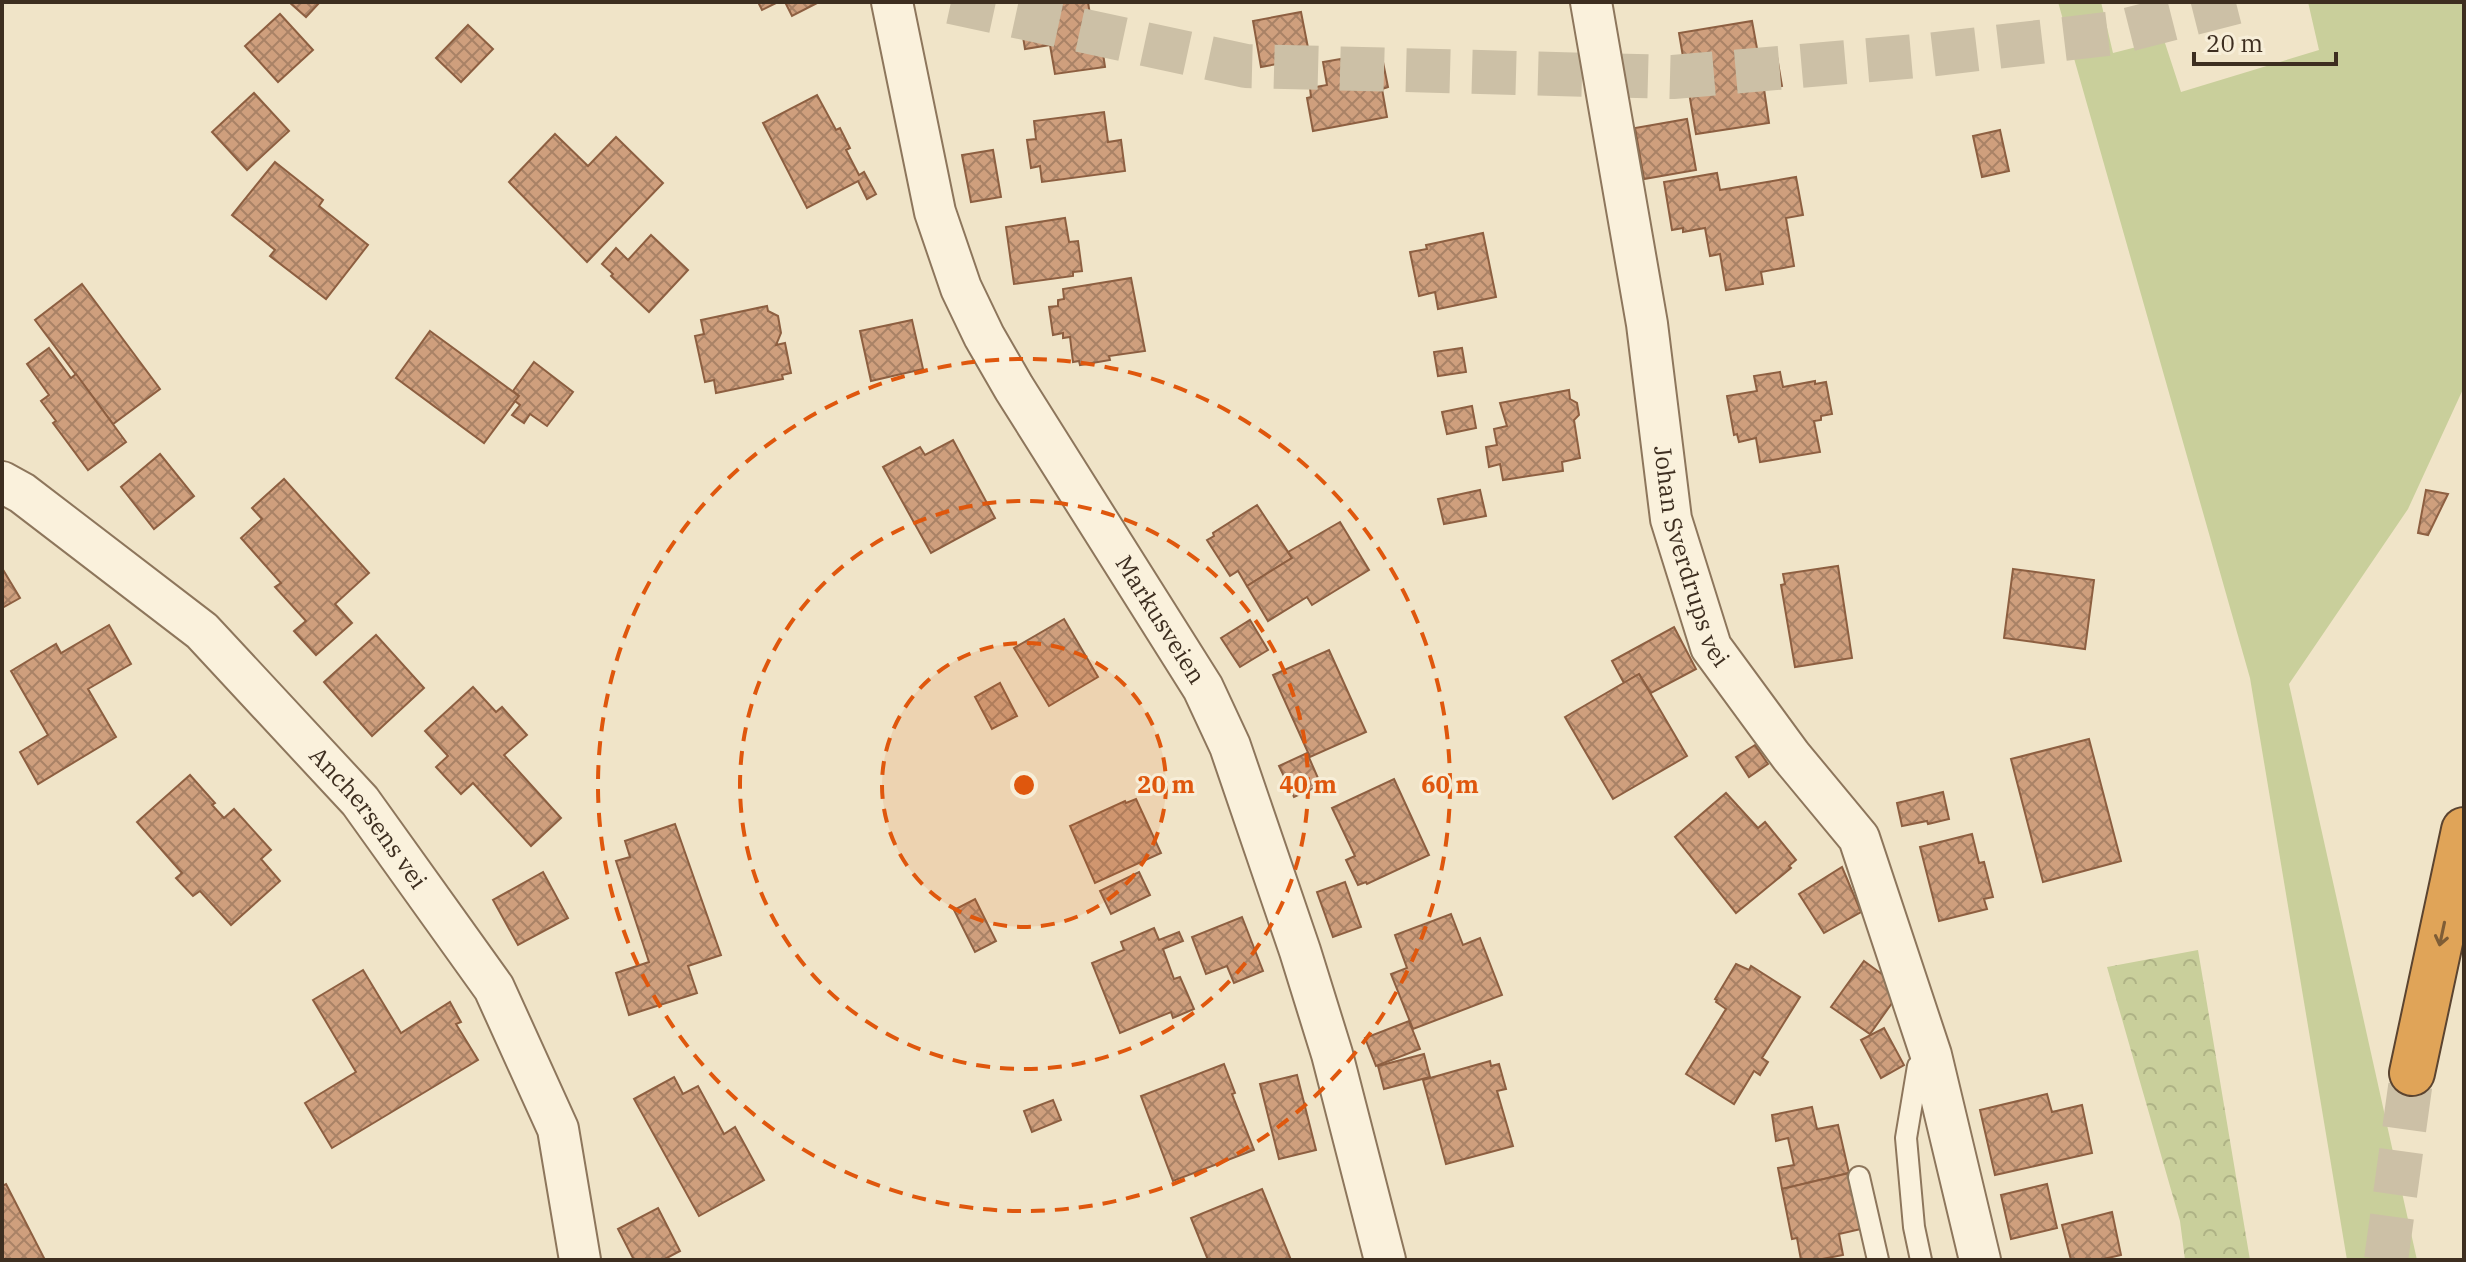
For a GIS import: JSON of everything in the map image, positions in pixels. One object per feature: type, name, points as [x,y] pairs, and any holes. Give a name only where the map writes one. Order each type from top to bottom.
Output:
[{"type":"highway","points":[[2412,1073],[2464,830]]},
{"type":"street","name":"Markusveien","points":[[892,2],[935,212],[961,288],[1014,388],[1203,688],[1230,746],[1332,1054],[1385,1260]]},
{"type":"street","name":"Johan Sverdrups vei","points":[[1591,2],[1647,324],[1671,519],[1706,633],[1711,647],[1791,756],[1859,838],[1931,1055],[1980,1260]]},
{"type":"street","name":"Anchersens vei","points":[[2,482],[22,493],[202,631],[360,801],[494,988],[558,1129],[580,1260]]},
{"type":"lane","points":[[1921,1260],[1914,1227],[1906,1138],[1918,1066],[1931,1055]]},
{"type":"lane","points":[[1859,1177],[1878,1260]]},
{"type":"green space","points":[[2058,2],[2101,2],[2113,53],[2164,40],[2181,92],[2319,50],[2308,2],[2464,2],[2464,387],[2408,509],[2289,684],[2417,1260],[2347,1260],[2250,678]]},
{"type":"green space","points":[[2198,950],[2250,1260],[2185,1260],[2180,1221],[2107,967]]},
{"type":"building","points":[[289,2],[320,2],[306,17]]},
{"type":"building","points":[[758,2],[778,2],[762,10]]},
{"type":"building","points":[[785,2],[819,2],[792,16]]},
{"type":"building","points":[[1028,2],[1088,2],[1093,34],[1100,33],[1105,67],[1055,74],[1050,45],[1025,49],[1020,18],[1030,17]]},
{"type":"building","points":[[1301,12],[1310,58],[1261,67],[1253,21]]},
{"type":"building","points":[[280,14],[313,50],[278,82],[245,46]]},
{"type":"building","points":[[1752,21],[1758,54],[1776,51],[1782,86],[1764,89],[1769,123],[1696,134],[1679,33]]},
{"type":"building","points":[[468,25],[493,49],[461,82],[436,58]]},
{"type":"building","points":[[1381,52],[1388,87],[1382,89],[1387,117],[1313,131],[1307,98],[1311,97],[1310,88],[1327,85],[1323,62]]},
{"type":"building","points":[[254,93],[289,131],[247,170],[212,132]]},
{"type":"building","points":[[817,95],[836,130],[840,128],[850,148],[846,150],[859,175],[864,172],[876,194],[867,199],[858,181],[807,208],[763,123]]},
{"type":"building","points":[[1104,112],[1108,142],[1121,140],[1125,171],[1042,182],[1040,166],[1031,168],[1027,140],[1036,139],[1034,121]]},
{"type":"building","points":[[1687,119],[1696,170],[1644,179],[1635,128]]},
{"type":"building","points":[[2000,130],[2009,171],[1982,177],[1973,136]]},
{"type":"building","points":[[555,134],[588,166],[616,137],[663,183],[587,262],[509,182]]},
{"type":"building","points":[[993,150],[1001,197],[971,202],[962,155]]},
{"type":"building","points":[[275,162],[323,200],[319,206],[368,245],[326,299],[270,256],[275,250],[232,215]]},
{"type":"building","points":[[1717,173],[1720,190],[1796,177],[1803,215],[1786,218],[1794,266],[1761,272],[1763,284],[1726,290],[1720,254],[1710,256],[1705,228],[1683,232],[1683,228],[1672,230],[1664,182]]},
{"type":"building","points":[[1065,218],[1069,242],[1078,241],[1082,271],[1073,272],[1073,276],[1014,284],[1006,227]]},
{"type":"building","points":[[1483,233],[1496,297],[1438,309],[1435,292],[1419,296],[1410,252],[1427,249],[1426,245]]},
{"type":"building","points":[[651,235],[688,270],[649,312],[602,264],[616,248],[628,260]]},
{"type":"building","points":[[1131,278],[1145,351],[1109,356],[1110,360],[1080,365],[1079,361],[1073,362],[1070,337],[1063,338],[1063,333],[1053,335],[1049,307],[1058,306],[1058,300],[1064,299],[1063,289]]},
{"type":"building","points":[[82,284],[160,389],[113,424],[35,320]]},
{"type":"building","points":[[767,306],[768,311],[778,316],[781,333],[776,345],[785,343],[791,373],[782,375],[783,379],[716,393],[714,380],[705,382],[695,336],[704,334],[701,320]]},
{"type":"building","points":[[912,320],[923,369],[871,381],[860,331]]},
{"type":"building","points":[[430,331],[519,396],[484,443],[396,378]]},
{"type":"building","points":[[49,348],[71,378],[76,374],[126,442],[88,470],[53,423],[56,421],[41,401],[49,395],[27,364]]},
{"type":"building","points":[[1462,348],[1466,372],[1438,376],[1434,352]]},
{"type":"building","points":[[534,362],[573,392],[547,426],[530,414],[524,423],[512,415],[520,405],[515,401],[519,396],[513,391]]},
{"type":"building","points":[[1780,372],[1783,387],[1826,382],[1832,414],[1814,421],[1820,452],[1760,462],[1756,438],[1739,442],[1737,434],[1734,435],[1727,396],[1757,391],[1754,376]]},
{"type":"building","points":[[1569,390],[1570,399],[1577,403],[1579,415],[1574,420],[1580,458],[1562,462],[1563,471],[1503,480],[1500,464],[1489,467],[1486,447],[1497,445],[1494,429],[1507,426],[1500,403]]},
{"type":"building","points":[[1472,406],[1476,428],[1447,434],[1442,412]]},
{"type":"building","points":[[953,440],[995,518],[931,553],[883,467],[920,447],[925,455]]},
{"type":"building","points":[[160,454],[194,496],[154,529],[121,487]]},
{"type":"building","points":[[284,479],[369,573],[335,604],[352,623],[316,655],[294,631],[306,621],[275,587],[281,583],[241,538],[262,519],[252,508]]},
{"type":"building","points":[[1480,490],[1486,516],[1444,524],[1438,499]]},
{"type":"building","points":[[2426,490],[2448,494],[2428,535],[2418,533]]},
{"type":"building","points":[[1257,505],[1292,558],[1247,586],[1238,571],[1230,576],[1207,540]]},
{"type":"building","points":[[1340,522],[1369,570],[1312,605],[1307,597],[1268,621],[1247,586],[1292,558],[1288,552]]},
{"type":"building","points":[[1838,566],[1852,658],[1795,667],[1781,585],[1785,584],[1783,574]]},
{"type":"building","points":[[2,568],[20,598],[2,608]]},
{"type":"building","points":[[2013,569],[2094,580],[2085,649],[2004,638]]},
{"type":"building","points":[[1064,619],[1098,677],[1049,706],[1014,648]]},
{"type":"building","points":[[1250,620],[1268,650],[1240,667],[1221,638]]},
{"type":"building","points":[[109,625],[131,664],[88,689],[116,737],[38,784],[20,752],[48,735],[11,671],[56,644],[61,653]]},
{"type":"building","points":[[1674,627],[1696,669],[1651,693],[1639,674],[1624,683],[1612,661]]},
{"type":"building","points":[[376,635],[424,688],[372,736],[324,682]]},
{"type":"building","points":[[1329,650],[1366,732],[1310,757],[1273,675]]},
{"type":"building","points":[[1639,674],[1687,756],[1613,799],[1565,717]]},
{"type":"building","points":[[1000,683],[1017,716],[992,729],[975,697]]},
{"type":"building","points":[[473,687],[496,712],[502,707],[527,735],[504,755],[561,818],[531,846],[473,783],[461,794],[436,767],[448,756],[425,731]]},
{"type":"building","points":[[2089,739],[2121,861],[2043,882],[2011,759]]},
{"type":"building","points":[[1755,745],[1768,764],[1749,777],[1736,757]]},
{"type":"building","points":[[1307,753],[1321,785],[1294,797],[1279,766]]},
{"type":"building","points":[[190,775],[224,818],[234,809],[271,850],[261,859],[280,881],[231,925],[200,891],[193,896],[176,878],[182,873],[137,822]]},
{"type":"building","points":[[1394,779],[1429,855],[1367,884],[1358,885],[1346,860],[1355,856],[1332,808]]},
{"type":"building","points":[[1943,792],[1949,819],[1902,826],[1897,803]]},
{"type":"building","points":[[1726,793],[1758,828],[1765,822],[1796,860],[1789,866],[1791,868],[1736,913],[1675,837]]},
{"type":"building","points":[[1136,799],[1161,853],[1095,883],[1070,826]]},
{"type":"building","points":[[675,824],[721,955],[688,966],[697,993],[629,1015],[616,973],[649,962],[616,861],[630,857],[625,841]]},
{"type":"building","points":[[1972,834],[1979,863],[1984,862],[1993,897],[1984,899],[1987,909],[1939,921],[1920,847]]},
{"type":"building","points":[[1842,867],[1861,912],[1824,933],[1799,894]]},
{"type":"building","points":[[543,872],[568,918],[518,945],[493,900]]},
{"type":"building","points":[[1139,872],[1150,895],[1111,914],[1100,891]]},
{"type":"building","points":[[1345,882],[1361,927],[1333,937],[1317,892]]},
{"type":"building","points":[[975,899],[996,941],[975,952],[954,910]]},
{"type":"building","points":[[1451,914],[1463,945],[1480,938],[1502,995],[1413,1029],[1391,974],[1407,968],[1395,935]]},
{"type":"building","points":[[1242,917],[1263,971],[1234,983],[1227,966],[1206,974],[1192,937]]},
{"type":"building","points":[[1154,928],[1159,940],[1179,932],[1183,941],[1163,949],[1174,979],[1180,977],[1194,1009],[1173,1018],[1171,1012],[1120,1033],[1092,963],[1124,950],[1121,942]]},
{"type":"building","points":[[1864,961],[1902,989],[1870,1034],[1831,1007]]},
{"type":"building","points":[[1736,964],[1749,970],[1751,966],[1800,997],[1762,1058],[1768,1062],[1760,1075],[1754,1071],[1734,1104],[1686,1074],[1726,1009],[1715,999]]},
{"type":"building","points":[[363,970],[401,1033],[450,1002],[461,1022],[456,1024],[478,1060],[332,1148],[305,1103],[356,1072],[313,1000]]},
{"type":"building","points":[[1409,1021],[1420,1049],[1376,1066],[1365,1038]]},
{"type":"building","points":[[1884,1028],[1904,1065],[1881,1078],[1861,1040]]},
{"type":"building","points":[[1424,1054],[1430,1077],[1384,1089],[1378,1066]]},
{"type":"building","points":[[1490,1061],[1491,1066],[1499,1064],[1506,1089],[1497,1091],[1513,1146],[1446,1164],[1423,1080]]},
{"type":"building","points":[[1224,1064],[1254,1150],[1173,1181],[1141,1096]]},
{"type":"building","points":[[1297,1075],[1316,1150],[1279,1159],[1260,1084]]},
{"type":"building","points":[[674,1077],[683,1094],[698,1086],[724,1134],[735,1127],[764,1180],[699,1216],[634,1099]]},
{"type":"building","points":[[2047,1094],[2052,1112],[2082,1105],[2092,1153],[1995,1175],[1980,1110]]},
{"type":"building","points":[[1053,1100],[1061,1120],[1032,1132],[1024,1111]]},
{"type":"building","points":[[1812,1107],[1817,1129],[1838,1125],[1849,1173],[1782,1189],[1778,1168],[1794,1165],[1788,1138],[1776,1141],[1772,1115]]},
{"type":"building","points":[[1849,1173],[1861,1229],[1839,1234],[1843,1255],[1801,1260],[1797,1238],[1792,1239],[1782,1189]]},
{"type":"building","points":[[6,1184],[45,1260],[2,1260],[2,1186]]},
{"type":"building","points":[[2047,1184],[2057,1228],[2011,1239],[2001,1195]]},
{"type":"building","points":[[1262,1189],[1291,1260],[1208,1260],[1191,1218]]},
{"type":"building","points":[[658,1208],[680,1251],[663,1260],[634,1260],[618,1229]]},
{"type":"building","points":[[2112,1212],[2121,1255],[2099,1260],[2071,1260],[2062,1225]]},
{"type":"tunnel","points":[[951,2],[1246,66],[1673,77],[1928,55],[2115,33],[2237,2]]},
{"type":"tunnel","points":[[2386,1260],[2412,1073]]}]
